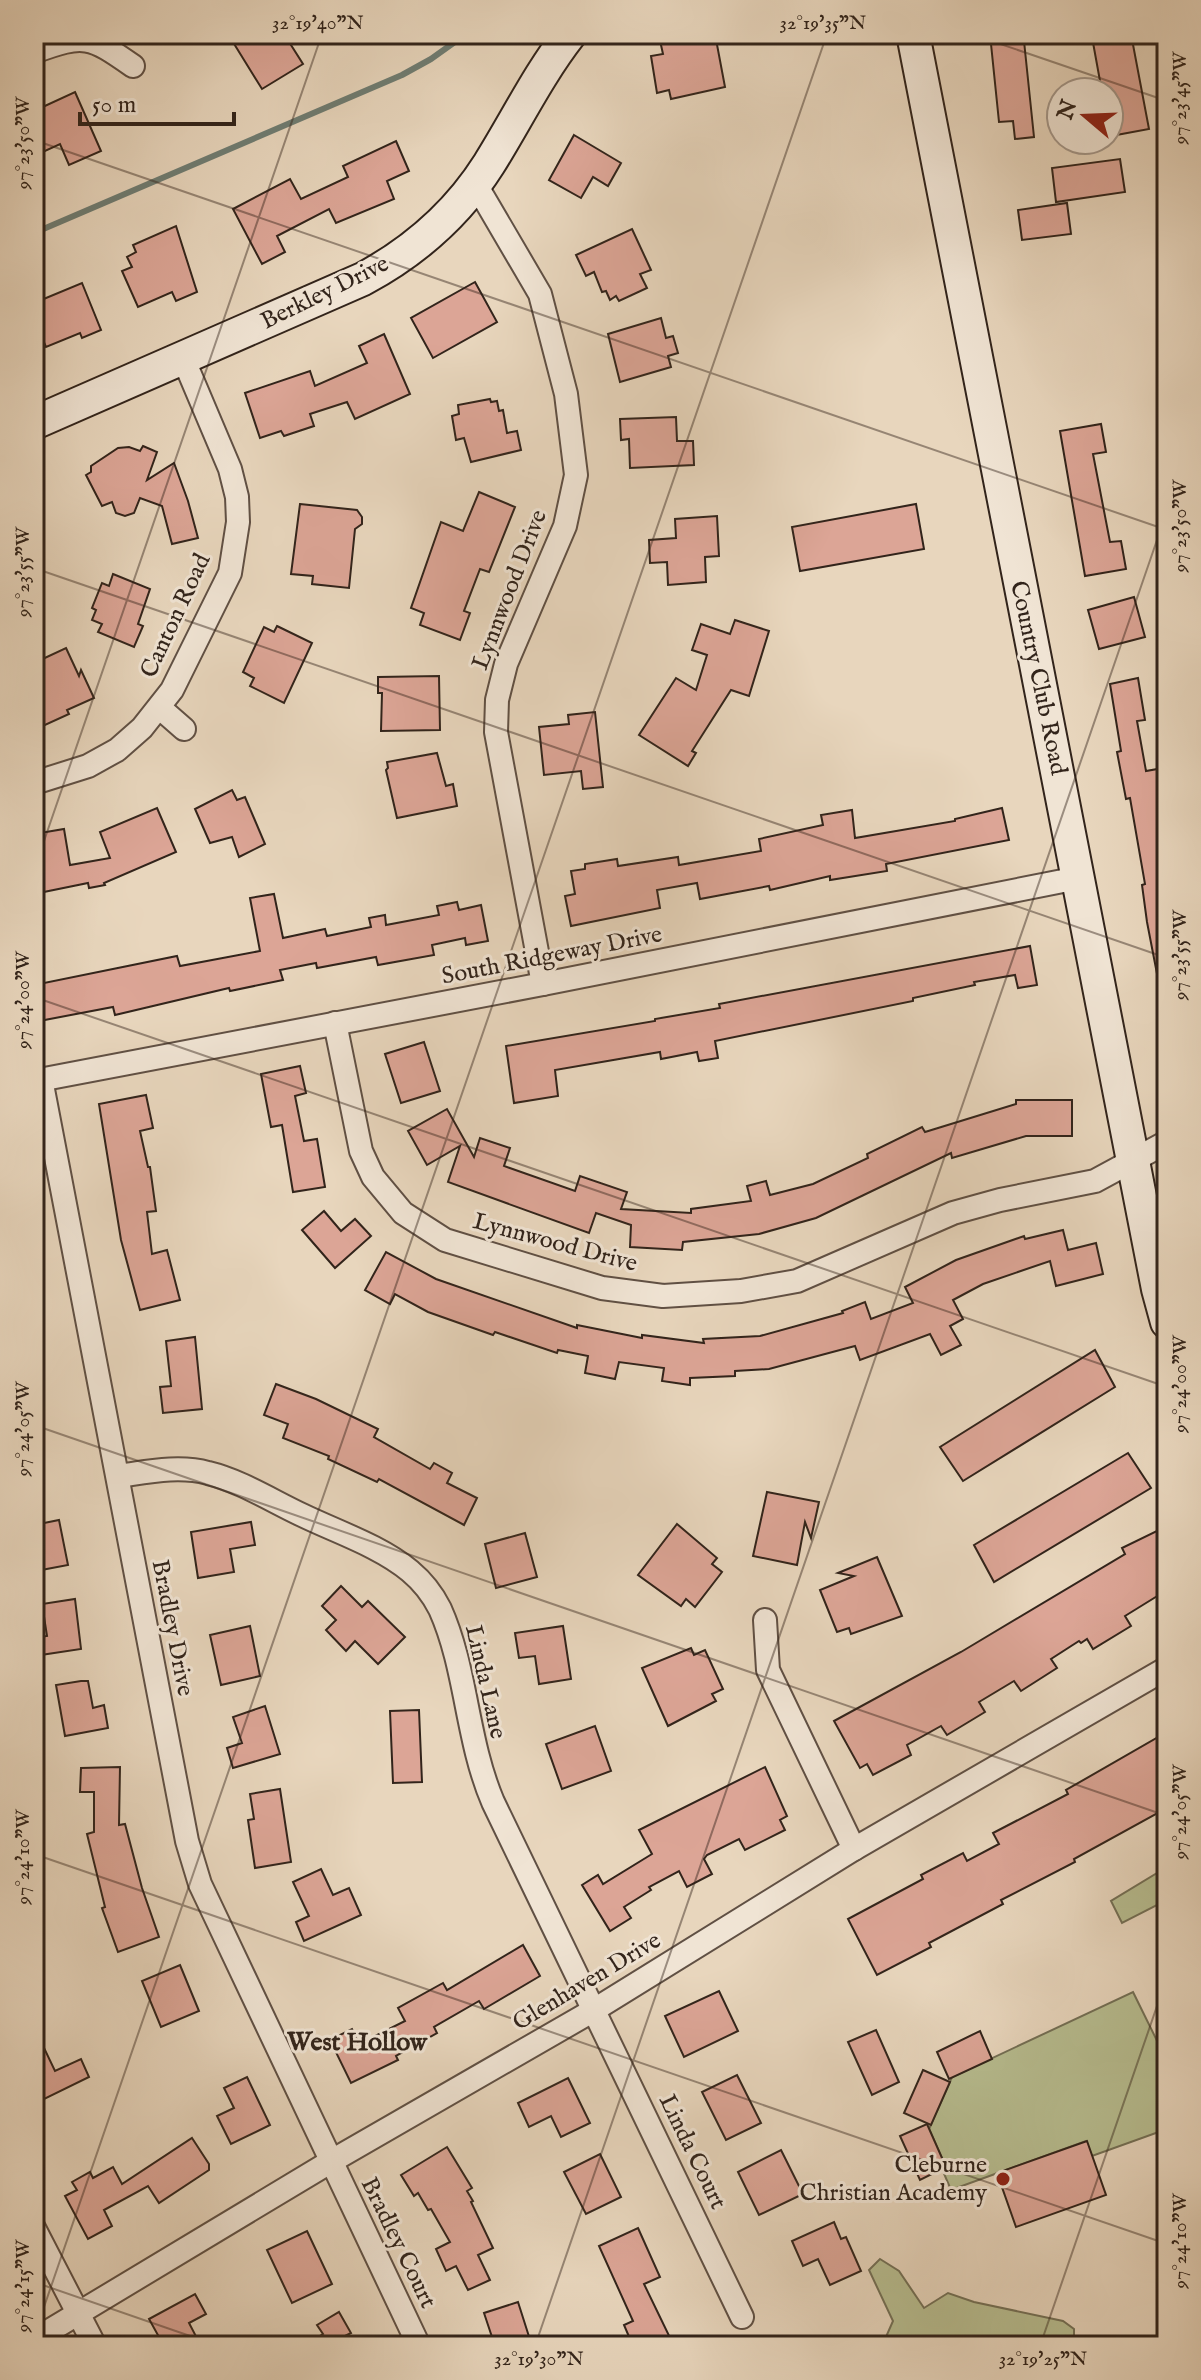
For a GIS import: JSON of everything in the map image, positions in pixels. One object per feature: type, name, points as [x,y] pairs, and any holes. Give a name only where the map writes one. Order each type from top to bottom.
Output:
[{"type":"main road","name":"Berkley Drive","points":[[34,423],[368,276],[410,251],[446,218],[488,166],[535,84],[570,34]]},
{"type":"main road","name":"Country Club Road","points":[[913,34],[1015,567],[1167,1322]]},
{"type":"street","points":[[34,52],[60,42],[80,39],[98,42],[133,66]]},
{"type":"street","name":"Lynnwood Drive","points":[[475,183],[540,294],[566,394],[576,475],[565,526],[506,664],[496,716],[506,788],[543,984]]},
{"type":"street","name":"Canton Road","points":[[34,783],[88,766],[117,750],[160,708],[230,573],[238,522],[237,497],[230,469],[183,358]]},
{"type":"street","points":[[160,708],[184,729]]},
{"type":"street","name":"South Ridgeway Drive","points":[[38,1080],[1078,878]]},
{"type":"street","name":"Lynnwood Drive","points":[[335,1023],[361,1151],[373,1177],[403,1213],[445,1240],[602,1288],[663,1296],[741,1291],[797,1281],[953,1213],[1095,1181],[1167,1142]]},
{"type":"street","name":"Bradley Drive","points":[[38,1080],[118,1476],[148,1649],[187,1841],[195,1870],[330,2162]]},
{"type":"street","name":"Linda Lane","points":[[118,1476],[184,1469],[209,1473],[382,1554],[409,1570],[422,1583],[438,1606],[451,1635],[479,1771],[594,2010]]},
{"type":"street","points":[[765,1620],[768,1670],[854,1849]]},
{"type":"street","name":"Glenhaven Drive","points":[[34,2340],[330,2162],[594,2010],[854,1849],[1167,1668]]},
{"type":"street","name":"Linda Court","points":[[594,2010],[742,2317]]},
{"type":"street","name":"Bradley Court","points":[[330,2162],[419,2346]]},
{"type":"street","points":[[34,2228],[95,2346]]},
{"type":"green space","points":[[1167,1867],[1167,1900],[1122,1923],[1111,1901]]},
{"type":"green space","points":[[1133,1992],[1167,2061],[1167,2129],[1092,2156],[1086,2141],[951,2190],[942,2169],[946,2167],[929,2129],[952,2077]]},
{"type":"green space","points":[[880,2259],[899,2271],[924,2308],[948,2293],[974,2302],[1063,2321],[1074,2329],[1074,2346],[882,2346],[893,2321],[869,2270]]},
{"type":"building","points":[[228,34],[284,34],[303,64],[262,89]]},
{"type":"building","points":[[715,34],[725,87],[671,99],[669,90],[657,93],[651,56],[663,54],[659,36]]},
{"type":"building","points":[[1131,34],[1149,129],[1125,133],[1125,76],[1099,76],[1092,37]]},
{"type":"building","points":[[1024,41],[1034,137],[1015,139],[1013,121],[999,122],[991,44]]},
{"type":"building","points":[[75,92],[101,151],[69,165],[60,144],[34,156],[34,111]]},
{"type":"building","points":[[574,135],[621,163],[608,186],[593,177],[581,198],[549,180]]},
{"type":"building","points":[[396,141],[409,171],[387,181],[394,199],[336,223],[329,209],[277,236],[285,252],[262,264],[233,209],[290,179],[301,199],[348,177],[343,166]]},
{"type":"building","points":[[1120,159],[1125,192],[1056,202],[1052,168]]},
{"type":"building","points":[[1067,203],[1071,234],[1022,240],[1018,210]]},
{"type":"building","points":[[176,226],[197,292],[176,301],[172,292],[138,307],[122,271],[132,267],[127,257],[136,252],[133,245]]},
{"type":"building","points":[[632,229],[651,270],[640,274],[647,288],[619,301],[616,296],[610,300],[606,291],[602,292],[594,272],[586,276],[576,255]]},
{"type":"building","points":[[475,282],[497,322],[433,358],[411,318]]},
{"type":"building","points":[[82,283],[101,330],[82,338],[80,333],[46,347],[34,319],[34,303]]},
{"type":"building","points":[[661,318],[666,338],[673,336],[678,353],[668,356],[671,367],[620,382],[608,334]]},
{"type":"building","points":[[384,334],[410,394],[355,419],[347,402],[310,414],[314,426],[284,436],[281,431],[260,438],[245,393],[310,371],[315,386],[367,363],[359,346]]},
{"type":"building","points":[[490,399],[491,402],[497,401],[499,411],[503,410],[507,433],[517,431],[521,450],[471,462],[464,438],[456,440],[452,416],[459,414],[458,405]]},
{"type":"building","points":[[676,417],[677,441],[693,441],[694,465],[630,468],[629,439],[621,440],[620,419]]},
{"type":"building","points":[[1101,424],[1106,452],[1093,454],[1110,542],[1121,541],[1126,569],[1085,576],[1060,431]]},
{"type":"building","points":[[143,446],[157,452],[147,480],[174,463],[198,538],[172,544],[162,506],[140,498],[134,513],[125,516],[116,513],[112,502],[102,506],[86,475],[91,472],[91,466],[118,448],[129,447],[140,451]]},
{"type":"building","points":[[479,492],[515,507],[489,572],[480,569],[464,611],[470,613],[460,640],[420,625],[424,613],[411,608],[441,522],[463,531]]},
{"type":"building","points":[[300,504],[357,510],[362,517],[362,524],[355,529],[349,588],[312,584],[313,576],[291,574]]},
{"type":"building","points":[[916,504],[924,549],[800,571],[792,527]]},
{"type":"building","points":[[717,516],[719,556],[705,557],[706,582],[668,585],[667,562],[650,563],[649,540],[676,538],[675,519]]},
{"type":"building","points":[[113,574],[150,589],[138,624],[143,626],[134,647],[98,632],[102,624],[92,620],[96,610],[92,608],[102,583],[109,586]]},
{"type":"building","points":[[1134,597],[1145,637],[1099,649],[1088,610]]},
{"type":"building","points":[[735,620],[769,631],[749,696],[731,690],[692,751],[696,753],[688,766],[639,735],[676,678],[696,690],[707,655],[692,650],[701,624],[730,634]]},
{"type":"building","points":[[277,626],[312,643],[284,703],[250,686],[254,678],[243,672],[264,627],[274,632]]},
{"type":"building","points":[[66,648],[94,698],[34,730],[34,663]]},
{"type":"building","points":[[439,676],[440,730],[381,731],[382,693],[378,693],[378,677]]},
{"type":"building","points":[[1138,678],[1145,720],[1137,721],[1146,771],[1163,768],[1167,789],[1167,978],[1158,979],[1130,798],[1126,799],[1117,752],[1121,751],[1110,684]]},
{"type":"building","points":[[595,712],[603,787],[583,789],[581,771],[544,775],[539,727],[569,724],[568,715]]},
{"type":"building","points":[[437,753],[446,786],[453,784],[457,806],[397,818],[387,762]]},
{"type":"building","points":[[232,790],[237,800],[245,797],[265,844],[239,857],[232,837],[210,843],[195,809]]},
{"type":"building","points":[[157,808],[176,852],[105,885],[89,888],[88,883],[34,894],[34,842],[42,840],[40,833],[64,829],[70,865],[110,858],[100,832]]},
{"type":"building","points":[[1002,808],[1009,840],[886,864],[887,871],[830,880],[830,876],[770,890],[769,886],[700,899],[697,883],[657,890],[660,908],[571,926],[565,896],[575,894],[571,871],[585,869],[585,864],[617,859],[618,866],[678,857],[679,865],[761,851],[759,839],[823,825],[821,815],[852,810],[855,838],[955,821]]},
{"type":"building","points":[[274,894],[283,938],[325,929],[327,936],[371,927],[369,918],[385,915],[386,925],[439,915],[437,906],[457,902],[459,910],[481,905],[488,941],[466,945],[465,938],[432,945],[434,955],[378,965],[376,957],[317,968],[316,963],[280,970],[283,980],[230,991],[229,988],[115,1015],[113,1007],[34,1022],[34,985],[177,956],[180,966],[260,951],[250,898]]},
{"type":"building","points":[[1030,946],[1037,985],[1018,988],[1015,975],[974,982],[975,985],[913,998],[913,1001],[715,1041],[718,1058],[699,1061],[697,1052],[661,1059],[660,1052],[555,1070],[558,1096],[514,1103],[506,1046],[655,1021],[720,1008],[719,1004]]},
{"type":"building","points":[[424,1042],[440,1091],[401,1103],[385,1054]]},
{"type":"building","points":[[300,1066],[306,1093],[295,1096],[304,1141],[317,1139],[325,1187],[293,1192],[282,1125],[271,1127],[261,1074]]},
{"type":"building","points":[[146,1095],[153,1128],[140,1131],[150,1167],[156,1211],[147,1212],[152,1254],[167,1250],[180,1300],[140,1310],[121,1240],[99,1104]]},
{"type":"building","points":[[1016,1100],[1072,1100],[1072,1136],[1026,1136],[952,1158],[951,1153],[816,1218],[759,1234],[683,1242],[682,1250],[630,1247],[631,1225],[596,1213],[589,1233],[448,1182],[460,1146],[427,1165],[408,1131],[447,1109],[474,1157],[480,1138],[510,1148],[504,1166],[575,1191],[580,1176],[627,1192],[621,1209],[691,1213],[691,1209],[751,1201],[747,1186],[766,1181],[770,1195],[813,1184],[868,1158],[867,1154],[922,1127],[925,1132],[1016,1104]]},
{"type":"building","points":[[324,1211],[341,1231],[355,1219],[371,1236],[335,1268],[302,1230]]},
{"type":"building","points":[[1063,1230],[1068,1250],[1096,1243],[1103,1274],[1056,1286],[1050,1261],[983,1284],[953,1300],[963,1319],[950,1326],[961,1345],[941,1355],[930,1334],[860,1360],[855,1346],[769,1369],[735,1371],[735,1376],[690,1378],[690,1385],[662,1381],[664,1368],[619,1362],[615,1379],[585,1373],[588,1356],[558,1350],[557,1353],[495,1332],[493,1335],[428,1312],[395,1294],[390,1304],[365,1290],[386,1252],[436,1279],[577,1328],[577,1325],[642,1338],[642,1335],[704,1343],[703,1339],[760,1336],[843,1313],[865,1302],[871,1319],[913,1303],[905,1287],[956,1260],[1024,1236],[1025,1239]]},
{"type":"building","points":[[195,1337],[202,1409],[163,1413],[160,1387],[171,1386],[166,1341]]},
{"type":"building","points":[[1095,1350],[1115,1387],[963,1481],[940,1447]]},
{"type":"building","points":[[276,1384],[316,1399],[378,1429],[374,1437],[430,1469],[434,1463],[452,1473],[447,1483],[477,1498],[464,1525],[379,1479],[377,1482],[328,1459],[329,1456],[283,1438],[288,1424],[264,1415]]},
{"type":"building","points":[[1128,1453],[1151,1488],[994,1582],[974,1545]]},
{"type":"building","points":[[767,1492],[819,1502],[811,1538],[805,1522],[797,1565],[753,1556]]},
{"type":"building","points":[[59,1520],[68,1565],[36,1571],[34,1525]]},
{"type":"building","points":[[251,1522],[255,1545],[230,1549],[234,1572],[198,1578],[191,1532]]},
{"type":"building","points":[[677,1524],[717,1558],[712,1564],[722,1572],[695,1607],[686,1599],[681,1606],[638,1575]]},
{"type":"building","points":[[1167,1526],[1167,1590],[1125,1616],[1131,1626],[1093,1649],[1087,1639],[1081,1643],[1079,1641],[1051,1659],[1057,1668],[1021,1691],[1014,1681],[979,1702],[985,1712],[947,1735],[941,1726],[907,1745],[911,1755],[873,1775],[867,1764],[860,1768],[834,1721],[961,1652],[1125,1554],[1122,1548]]},
{"type":"building","points":[[525,1533],[537,1577],[496,1588],[485,1544]]},
{"type":"building","points":[[877,1557],[902,1616],[851,1634],[849,1628],[837,1632],[820,1590],[854,1576],[838,1573]]},
{"type":"building","points":[[341,1586],[362,1607],[368,1601],[405,1637],[378,1664],[355,1641],[346,1651],[326,1630],[336,1620],[322,1606]]},
{"type":"building","points":[[75,1599],[81,1649],[34,1656],[34,1638],[47,1636],[42,1604]]},
{"type":"building","points":[[250,1626],[260,1676],[221,1685],[210,1635]]},
{"type":"building","points":[[563,1626],[571,1679],[539,1684],[535,1656],[519,1658],[515,1633]]},
{"type":"building","points":[[691,1648],[694,1655],[705,1650],[723,1689],[712,1694],[716,1701],[668,1726],[642,1668]]},
{"type":"building","points":[[88,1681],[93,1708],[104,1705],[108,1728],[65,1736],[56,1685]]},
{"type":"building","points":[[265,1706],[280,1754],[233,1768],[227,1748],[242,1743],[233,1717]]},
{"type":"building","points":[[419,1710],[422,1782],[393,1783],[390,1711]]},
{"type":"building","points":[[595,1726],[611,1771],[562,1789],[546,1744]]},
{"type":"building","points":[[1167,1732],[1167,1808],[1074,1859],[1075,1862],[1001,1900],[1003,1904],[877,1975],[848,1919],[923,1879],[921,1875],[963,1853],[967,1861],[999,1844],[993,1833],[1068,1794],[1066,1790]]},
{"type":"building","points":[[120,1767],[119,1825],[125,1824],[159,1937],[118,1952],[102,1908],[105,1907],[87,1834],[94,1832],[94,1792],[80,1792],[81,1768]]},
{"type":"building","points":[[765,1767],[787,1816],[780,1820],[785,1830],[745,1850],[739,1839],[707,1855],[704,1859],[712,1874],[687,1887],[679,1871],[649,1887],[651,1890],[624,1907],[631,1918],[610,1931],[582,1885],[598,1875],[603,1884],[652,1854],[639,1830]]},
{"type":"building","points":[[280,1789],[291,1862],[255,1868],[248,1820],[254,1819],[250,1794]]},
{"type":"building","points":[[321,1869],[333,1895],[349,1888],[361,1915],[304,1941],[296,1922],[309,1916],[293,1882]]},
{"type":"building","points":[[523,1945],[540,1976],[484,2009],[479,2001],[434,2027],[437,2033],[396,2056],[398,2060],[351,2083],[330,2040],[352,2029],[359,2044],[405,2021],[398,2008],[443,1983],[447,1990]]},
{"type":"building","points":[[180,1965],[199,2011],[161,2027],[142,1981]]},
{"type":"building","points":[[719,1991],[738,2031],[684,2057],[665,2016]]},
{"type":"building","points":[[34,2027],[55,2071],[81,2059],[89,2077],[34,2104]]},
{"type":"building","points":[[876,2030],[899,2082],[872,2095],[848,2042]]},
{"type":"building","points":[[980,2031],[992,2059],[949,2079],[937,2052]]},
{"type":"building","points":[[923,2070],[950,2082],[931,2125],[904,2113]]},
{"type":"building","points":[[737,2075],[761,2123],[726,2140],[702,2092]]},
{"type":"building","points":[[247,2077],[270,2125],[231,2144],[217,2116],[234,2108],[224,2088]]},
{"type":"building","points":[[568,2078],[590,2123],[561,2137],[551,2116],[529,2127],[518,2103]]},
{"type":"building","points":[[927,2124],[946,2167],[920,2180],[900,2136]]},
{"type":"building","points":[[192,2138],[209,2164],[209,2170],[159,2203],[148,2186],[104,2210],[112,2226],[88,2239],[65,2196],[77,2190],[72,2182],[90,2172],[93,2178],[113,2167],[122,2184]]},
{"type":"building","points":[[1087,2141],[1106,2195],[1016,2227],[997,2173]]},
{"type":"building","points":[[447,2147],[472,2188],[467,2191],[493,2248],[478,2255],[490,2280],[468,2290],[456,2266],[446,2271],[436,2249],[450,2242],[431,2209],[428,2210],[418,2193],[414,2196],[401,2175]]},
{"type":"building","points":[[781,2150],[803,2194],[759,2215],[738,2172]]},
{"type":"building","points":[[600,2154],[621,2197],[586,2214],[564,2172]]},
{"type":"building","points":[[834,2222],[841,2239],[846,2237],[861,2271],[830,2285],[818,2259],[803,2266],[792,2241]]},
{"type":"building","points":[[638,2228],[660,2277],[644,2284],[674,2346],[633,2346],[624,2325],[633,2321],[599,2246]]},
{"type":"building","points":[[307,2231],[332,2284],[292,2303],[267,2250]]},
{"type":"building","points":[[195,2294],[206,2314],[189,2323],[201,2346],[164,2346],[149,2319]]},
{"type":"building","points":[[518,2302],[532,2346],[495,2346],[484,2313]]},
{"type":"building","points":[[339,2312],[351,2333],[343,2337],[348,2346],[303,2346],[323,2334],[317,2325]]},
{"type":"waterway","points":[[34,233],[402,75],[466,34]]},
{"type":"place","name":"Cleburne Christian Academy","points":[[1003,2179]]},
{"type":"district","name":"West Hollow","points":[[357,2042]]}]
